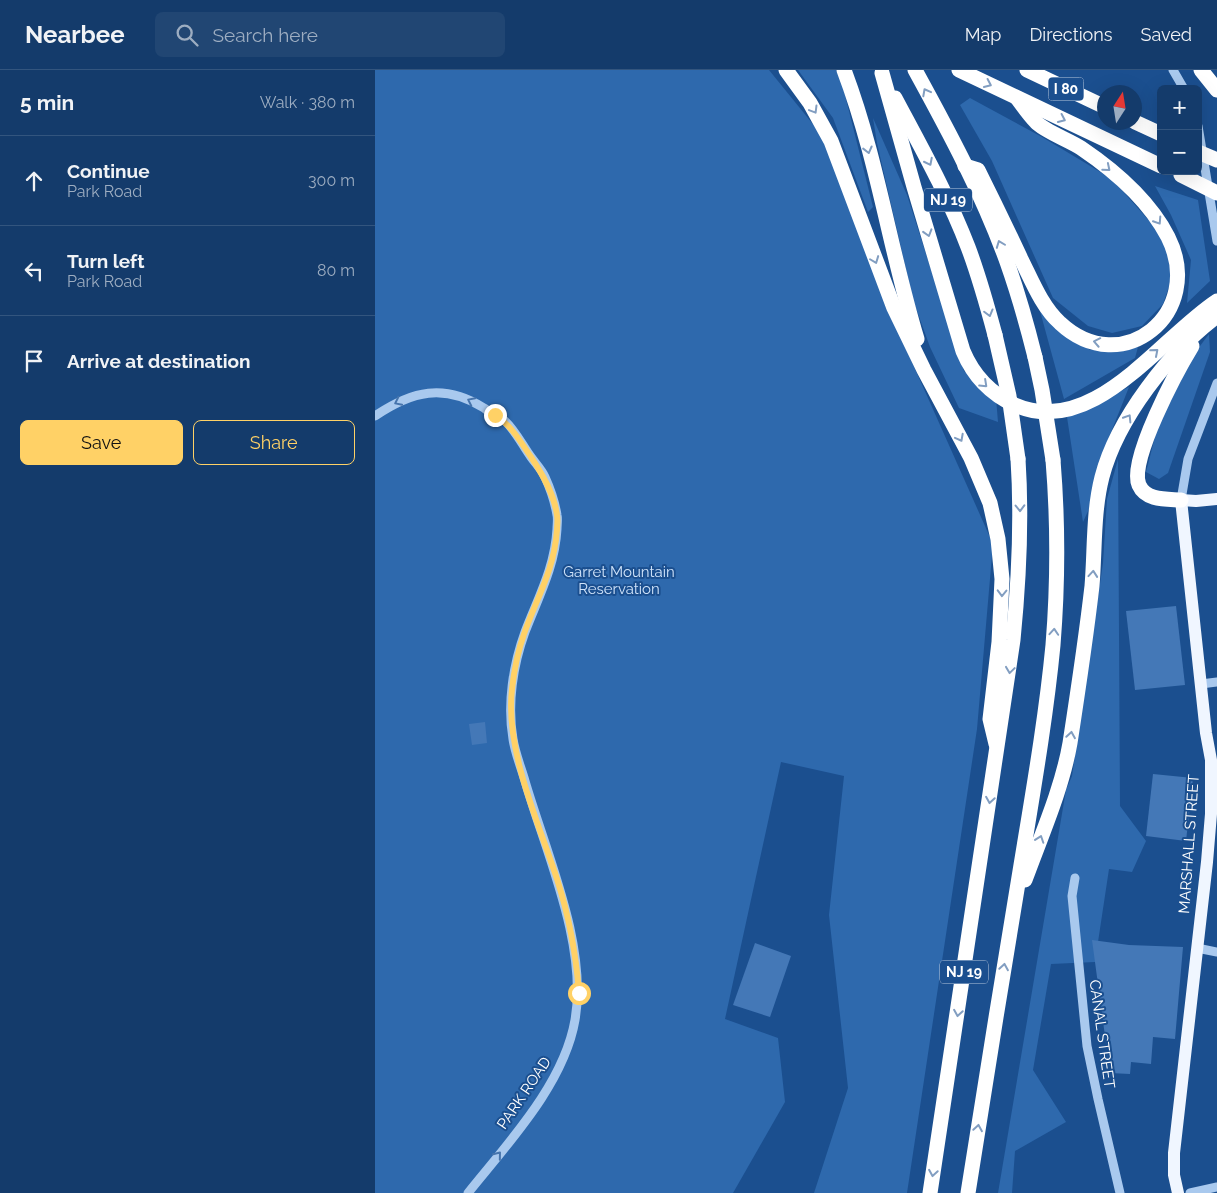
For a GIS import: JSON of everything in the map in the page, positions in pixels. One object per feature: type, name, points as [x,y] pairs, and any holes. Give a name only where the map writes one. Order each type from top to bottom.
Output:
[{"type":"highway","points":[[786,70],[810,104],[831,141],[894,308],[984,488],[998,538],[1001,569],[1002,597],[999,642],[990,719],[997,752]]},
{"type":"highway","points":[[844,70],[859,111],[907,307],[927,367],[948,416]]},
{"type":"highway","name":"NJ 19","points":[[915,70],[965,166],[1007,262],[1035,357],[1043,399],[1053,460],[1057,531],[1053,644],[1043,727],[968,1193]]},
{"type":"highway","name":"I 80","points":[[959,70],[1157,164]]},
{"type":"highway","name":"I 80","points":[[1027,70],[1097,103]]},
{"type":"highway","points":[[1201,70],[1217,90]]},
{"type":"highway","points":[[882,71],[963,351],[975,373],[998,395],[1020,407],[1046,413],[1087,404],[1099,398],[1217,316]]},
{"type":"highway","name":"NJ 19","points":[[882,71],[957,221],[978,275],[995,335],[1009,396],[1018,459],[1020,494],[1020,568],[1013,640],[930,1193]]},
{"type":"highway","points":[[965,166],[978,170],[1039,295],[1053,316],[1067,330],[1085,340],[1117,344],[1138,339],[1152,331],[1163,320],[1171,306],[1176,291],[1177,270],[1169,239],[1154,214],[1107,167],[1075,144],[1037,123],[1017,98]]},
{"type":"highway","points":[[1142,125],[1157,132]]},
{"type":"highway","points":[[1202,154],[1217,160]]},
{"type":"highway","points":[[1180,175],[1217,193]]},
{"type":"highway","points":[[1012,918],[1059,782],[1069,746],[1090,602],[1097,511],[1102,477],[1107,460],[1125,423],[1151,385],[1200,326],[1217,301]]},
{"type":"highway","points":[[1181,500],[1156,498],[1148,495],[1139,486],[1138,470],[1151,429],[1165,395],[1200,326]]},
{"type":"main road","points":[[1181,500],[1217,499]]},
{"type":"main road","name":"MARSHALL STREET","points":[[1178,1193],[1174,1175],[1174,1153],[1214,814],[1211,760],[1206,733],[1181,500]]},
{"type":"street","points":[[1173,70],[1182,85]]},
{"type":"street","points":[[1199,130],[1217,241]]},
{"type":"street","name":"MARSHALL STREET","points":[[1181,500],[1188,459],[1217,383]]},
{"type":"street","name":"PARK ROAD","points":[[375,416],[404,399],[424,393],[446,394],[469,399],[507,422],[545,477],[558,516],[556,542],[549,575],[524,634],[518,657],[512,689],[511,713],[515,748],[557,881],[575,954],[579,993],[568,1050],[555,1078],[468,1193]]},
{"type":"street","points":[[1201,684],[1217,682]]},
{"type":"street","name":"CANAL STREET","points":[[1075,878],[1072,896],[1087,1046],[1121,1193]]},
{"type":"street","points":[[1197,948],[1217,952]]},
{"type":"street","points":[[1190,1193],[1217,1187]]},
{"type":"green space","name":"Garret Mountain Reservation","points":[[375,70],[769,70],[825,139],[879,288],[993,544],[977,729],[907,1193],[814,1193],[848,1088],[829,915],[844,776],[781,762],[725,1019],[778,1038],[785,1102],[733,1193],[375,1193]]},
{"type":"green space","points":[[798,70],[836,70],[842,83],[873,207],[868,212],[833,118]]},
{"type":"green space","points":[[970,98],[1042,137],[1112,179],[1160,233],[1174,272],[1163,304],[1142,326],[1112,333],[1088,326],[1053,298],[992,161],[960,105]]},
{"type":"green space","points":[[873,118],[907,195],[964,371],[996,398],[998,422],[959,408],[930,347],[913,300]]},
{"type":"green space","points":[[1155,186],[1198,200],[1210,281],[1187,303],[1191,260],[1171,215]]},
{"type":"green space","points":[[1040,311],[1090,350],[1138,347],[1135,358],[1064,399]]},
{"type":"green space","points":[[1209,334],[1210,352],[1168,473],[1159,479],[1146,472],[1156,433],[1182,370]]},
{"type":"green space","points":[[1129,387],[1100,460],[1089,509],[1083,522],[1067,417]]},
{"type":"green space","points":[[1118,459],[1120,806],[1146,841],[1132,872],[1109,869],[1095,962],[1051,964],[1033,1070],[1066,1122],[1015,1151],[1012,1193],[998,1193],[1066,790],[1072,776],[1103,563],[1107,499]]},
{"type":"building","points":[[1176,606],[1185,685],[1135,690],[1126,611]]},
{"type":"building","points":[[485,722],[487,743],[472,745],[469,724]]},
{"type":"building","points":[[1153,774],[1193,778],[1186,841],[1146,836]]},
{"type":"building","points":[[1092,940],[1129,945],[1183,947],[1175,1039],[1153,1037],[1151,1064],[1131,1062],[1130,1074],[1110,1073]]},
{"type":"building","points":[[755,943],[791,956],[770,1017],[733,1005]]},
{"type":"route","points":[[495,415],[507,422],[545,477],[558,516],[556,542],[549,575],[524,634],[518,657],[512,689],[511,713],[513,739],[520,766],[557,881],[575,954],[579,993]]}]
